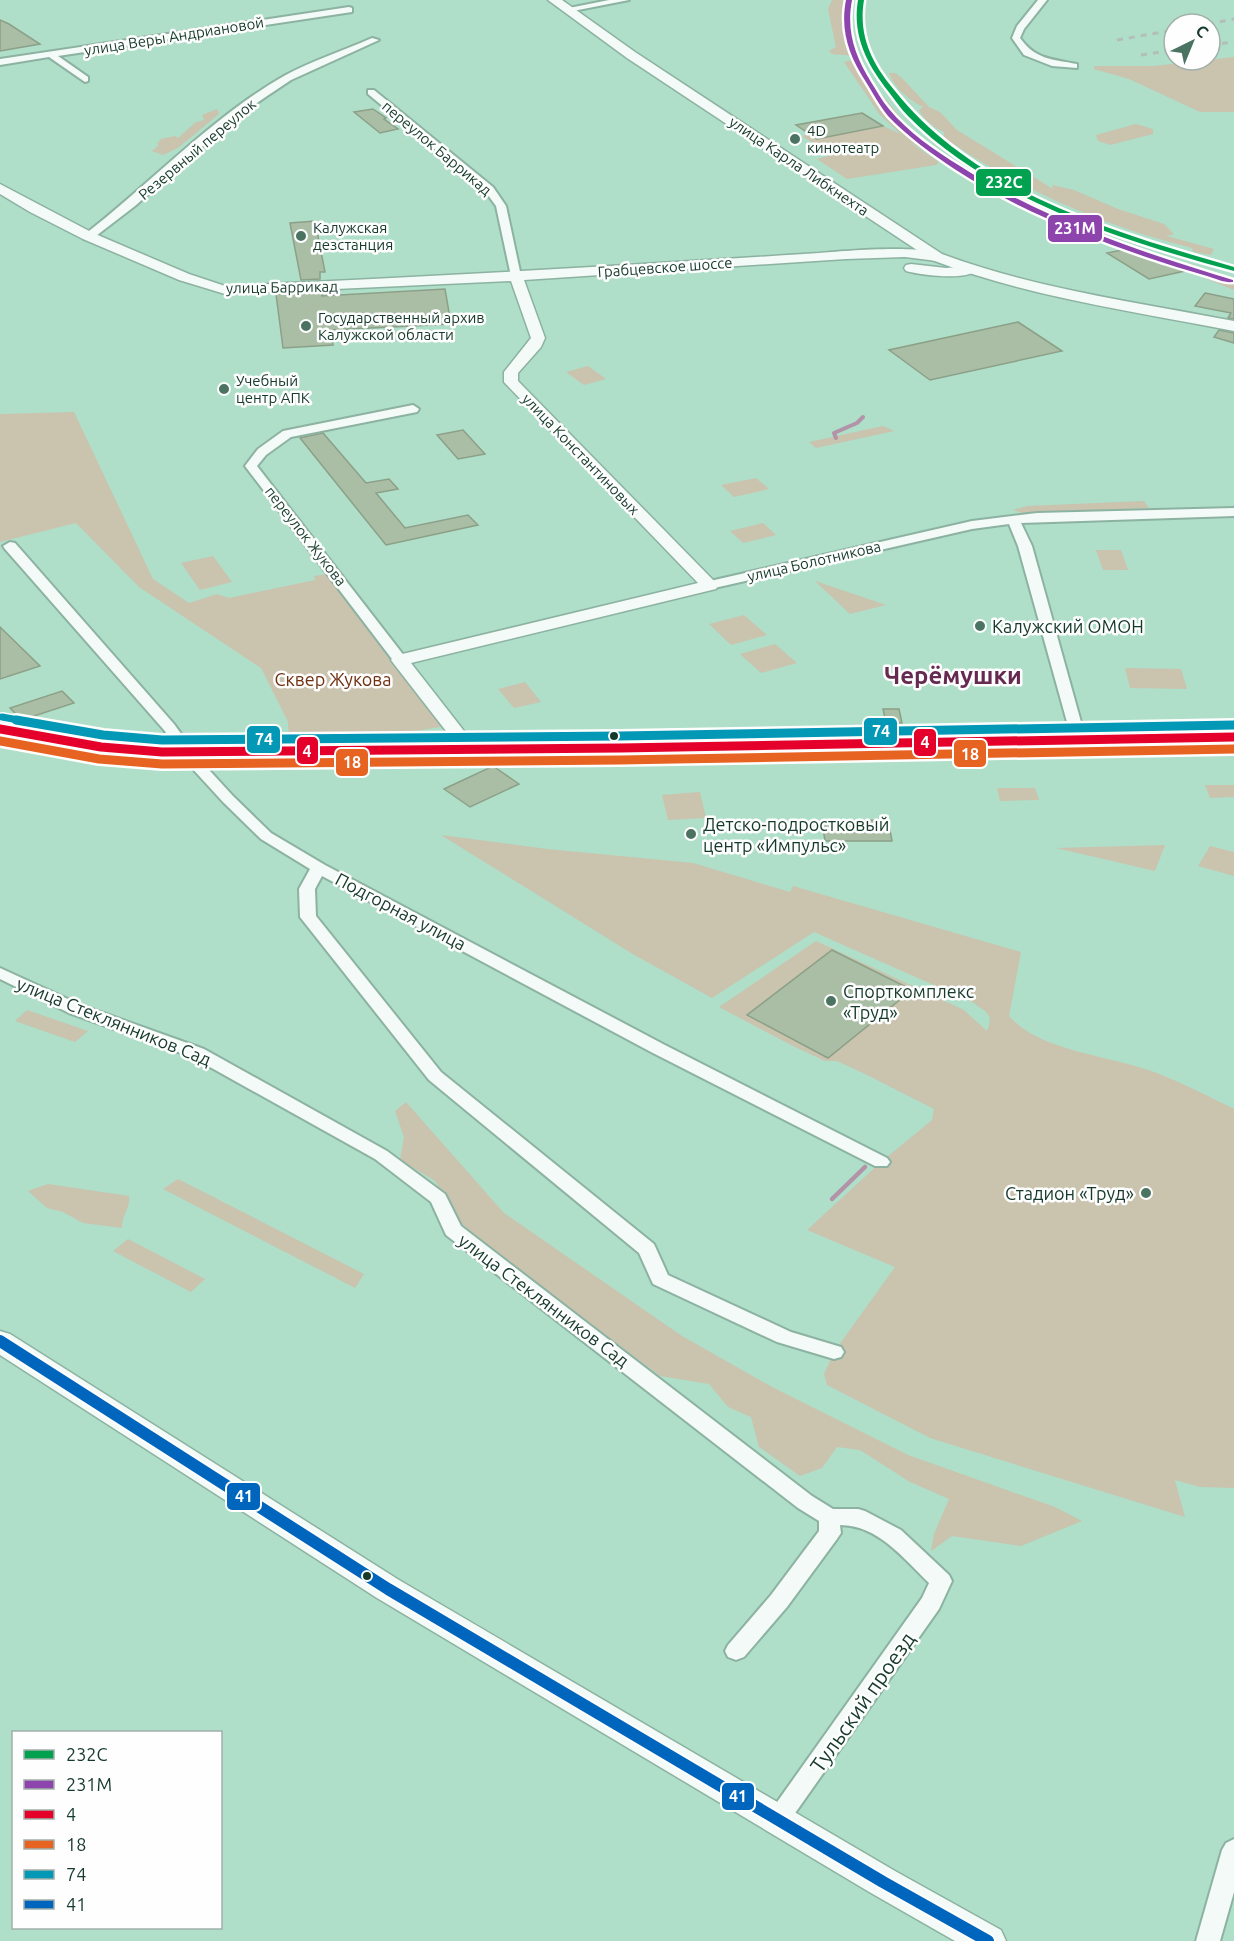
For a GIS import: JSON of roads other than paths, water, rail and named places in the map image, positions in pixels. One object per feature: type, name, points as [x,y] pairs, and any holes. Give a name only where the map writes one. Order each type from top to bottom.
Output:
[{"type":"main road","name":"улица Карла Либкнехта","points":[[554,0],[630,54],[915,243],[937,257],[970,270]]},
{"type":"main road","points":[[970,270],[1030,287],[1234,326]]},
{"type":"main road","points":[[0,729],[102,747],[186,752],[1234,737]]},
{"type":"main road","points":[[0,1341],[388,1589],[778,1820],[988,1941]]},
{"type":"street","points":[[568,9],[625,0]]},
{"type":"street","points":[[1042,0],[1020,28],[1016,38],[1027,53],[1052,63],[1074,66]]},
{"type":"street","name":"улица Веры Андриановой","points":[[0,62],[349,10]]},
{"type":"street","name":"Резервный переулок","points":[[88,237],[131,204],[228,119],[264,94],[288,78],[375,40]]},
{"type":"street","points":[[51,55],[85,80]]},
{"type":"street","name":"переулок Баррикад","points":[[371,92],[489,189],[501,206],[516,276]]},
{"type":"street","name":"улица Баррикад","points":[[0,188],[40,214],[88,237],[196,282],[225,290],[516,276]]},
{"type":"street","points":[[895,259],[915,243]]},
{"type":"street","points":[[895,259],[918,263],[937,257]]},
{"type":"street","name":"Грабцевское шоссе","points":[[516,276],[815,258],[895,259],[946,272],[970,270]]},
{"type":"street","name":"улица Константиновых","points":[[516,276],[538,338],[537,344],[511,372],[512,382],[710,585]]},
{"type":"street","name":"переулок Жукова","points":[[413,409],[287,435],[262,452],[251,466],[458,734],[462,740],[462,749]]},
{"type":"street","name":"улица Болотникова","points":[[400,660],[972,525],[1013,519],[1234,512]]},
{"type":"street","points":[[1013,519],[1026,546],[1079,740]]},
{"type":"street","name":"Подгорная улица","points":[[10,546],[169,727],[186,752],[266,836],[319,868],[657,1048],[881,1162]]},
{"type":"street","points":[[319,868],[307,889],[308,917],[435,1076],[647,1249],[660,1279],[784,1337],[834,1352]]},
{"type":"street","name":"улица Стеклянников Сад","points":[[0,973],[75,1009],[198,1053],[381,1155],[439,1198],[453,1230],[806,1502],[829,1516]]},
{"type":"street","points":[[736,1651],[779,1600],[830,1533],[829,1516]]},
{"type":"street","name":"Тульский проезд","points":[[778,1820],[930,1603],[941,1581],[894,1536],[858,1517],[829,1516]]},
{"type":"street","points":[[1208,1941],[1234,1850]]},
{"type":"waterway","points":[[836,438],[834,433],[857,423],[863,417]]},
{"type":"waterway","points":[[832,1199],[865,1167]]},
{"type":"railway","points":[[1222,21],[1234,19]]},
{"type":"railway","points":[[1117,40],[1162,32]]},
{"type":"railway","points":[[1222,44],[1234,42]]},
{"type":"railway","points":[[1141,55],[1162,52]]},
{"type":"place","name":"4D кинотеатр","points":[[795,139]]},
{"type":"place","name":"Калужская дезстанция","points":[[301,236]]},
{"type":"place","name":"Государственный архив Калужской области","points":[[306,326]]},
{"type":"place","name":"Учебный центр АПК","points":[[224,389]]},
{"type":"place","name":"Калужский ОМОН","points":[[980,626]]},
{"type":"place","name":"Детско-подростковый центр «Импульс»","points":[[691,834]]},
{"type":"place","name":"Спорткомплекс «Труд»","points":[[831,1001]]},
{"type":"place","name":"Стадион «Труд»","points":[[1146,1193]]},
{"type":"district","name":"Черёмушки","points":[[953,675]]},
{"type":"park label","name":"Сквер Жукова","points":[[333,679]]}]
